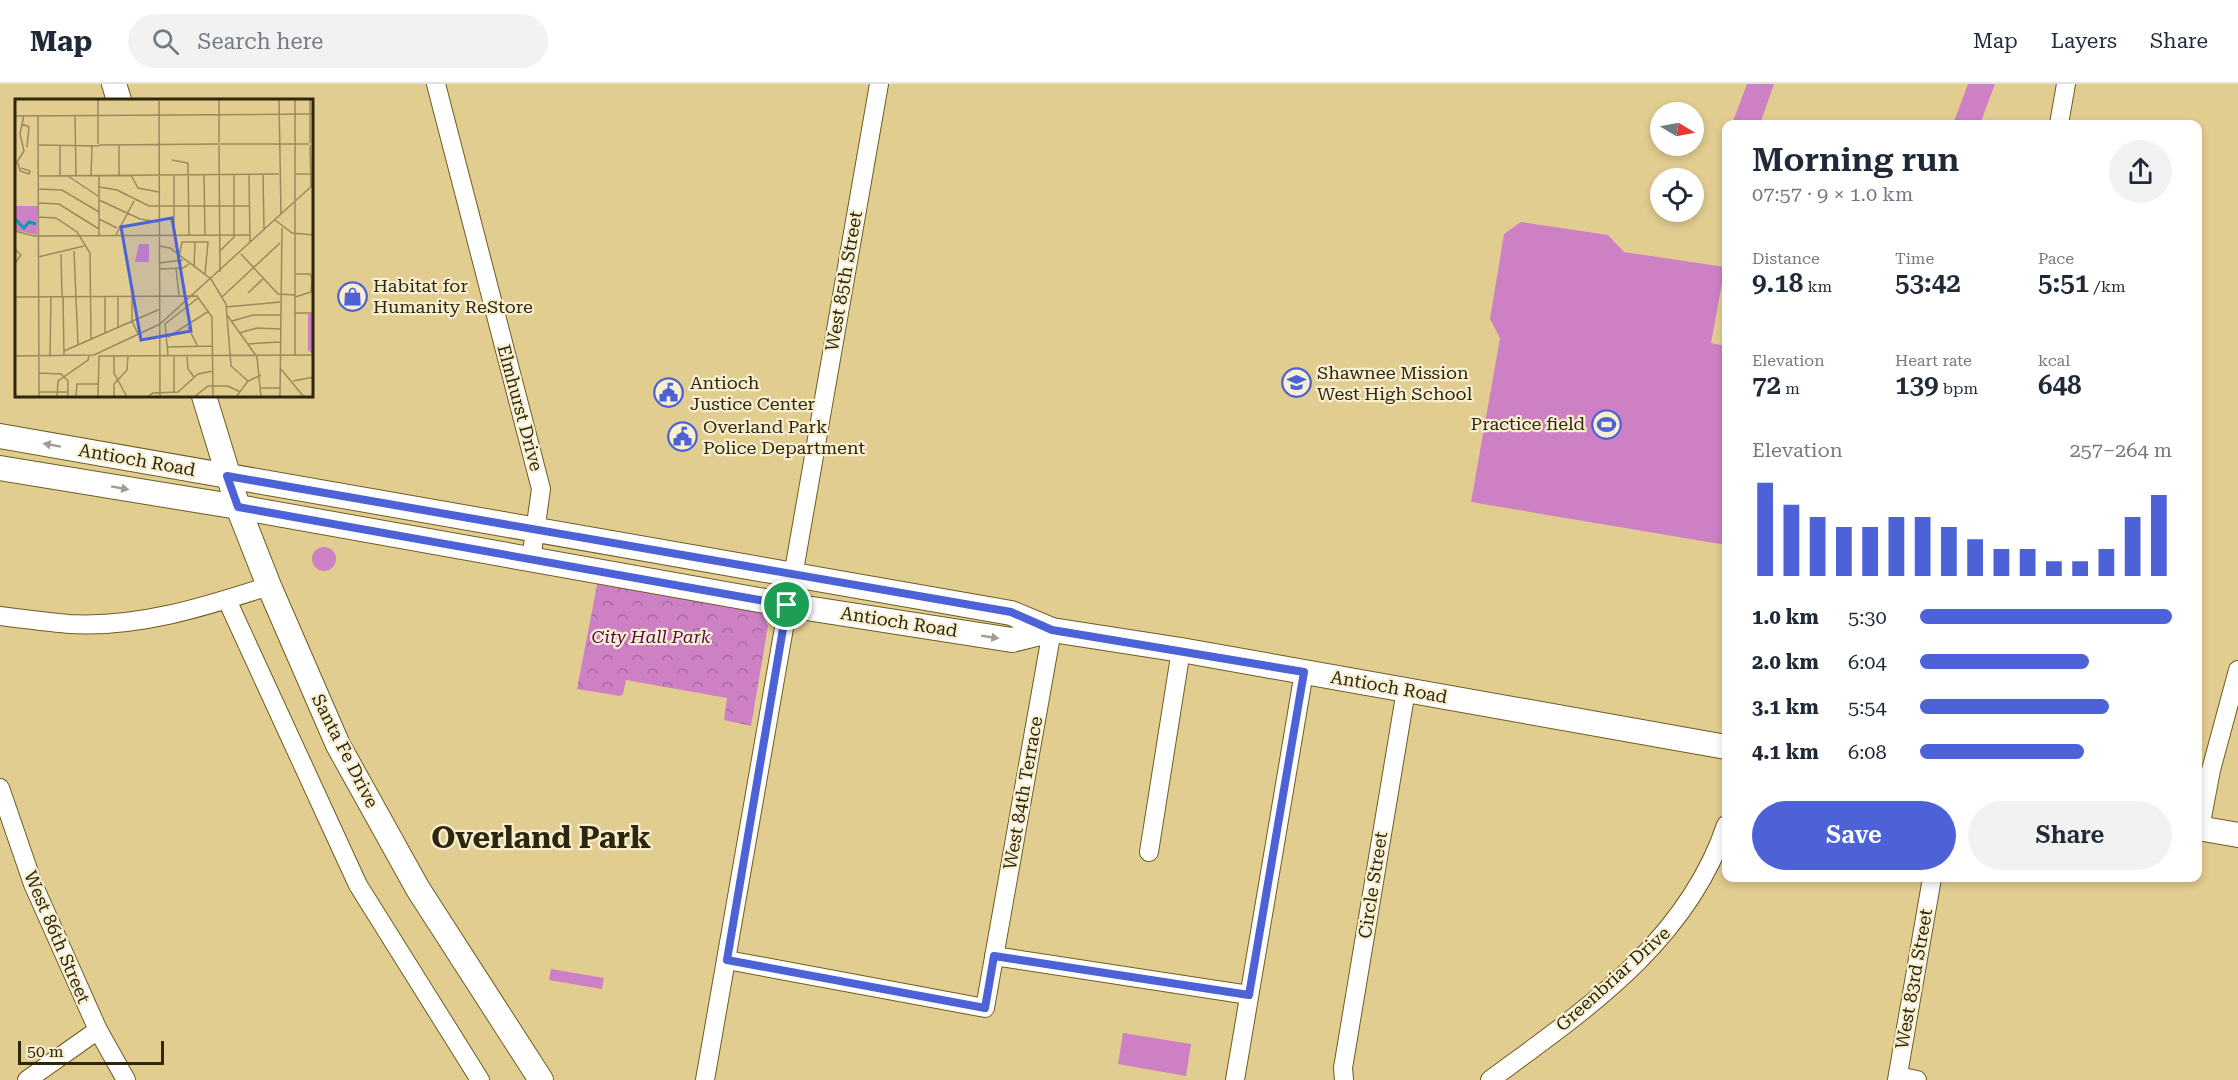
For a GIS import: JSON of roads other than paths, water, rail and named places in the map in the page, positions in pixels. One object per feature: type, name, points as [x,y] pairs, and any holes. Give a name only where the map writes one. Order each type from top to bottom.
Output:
[{"type":"main road","points":[[114,84],[119,99]]},
{"type":"main road","name":"Santa Fe Drive","points":[[205,398],[238,507],[269,586],[338,746],[418,889],[541,1080]]},
{"type":"main road","name":"Antioch Road","points":[[0,436],[1011,612],[1052,630],[1181,650],[1722,746]]},
{"type":"main road","name":"Antioch Road","points":[[0,468],[238,507],[787,605],[1012,640],[1052,630]]},
{"type":"main road","points":[[2202,829],[2238,835]]},
{"type":"street","name":"Elmhurst Drive","points":[[436,84],[541,489],[531,560]]},
{"type":"street","name":"West 85th Street","points":[[705,1080],[879,84]]},
{"type":"street","points":[[2060,120],[2066,84]]},
{"type":"street","points":[[0,616],[70,624],[114,623],[173,615],[269,586]]},
{"type":"street","points":[[227,600],[358,885],[480,1080]]},
{"type":"street","name":"West 84th Terrace","points":[[994,956],[1052,630]]},
{"type":"street","points":[[1149,852],[1181,650]]},
{"type":"street","points":[[2202,814],[2211,770],[2238,670]]},
{"type":"street","points":[[1234,1080],[1304,672]]},
{"type":"street","name":"Circle Street","points":[[1344,1080],[1345,1057],[1406,690]]},
{"type":"street","name":"West 86th Street","points":[[0,788],[33,884],[98,1030],[126,1080]]},
{"type":"street","name":"Greenbriar Drive","points":[[1490,1080],[1580,1014],[1654,947],[1701,884],[1722,837]]},
{"type":"street","name":"West 83rd Street","points":[[1897,1078],[1931,882]]},
{"type":"street","points":[[727,960],[985,1008],[994,956],[1249,995]]},
{"type":"street","points":[[27,1080],[98,1030]]},
{"type":"street","points":[[1897,1078],[1917,1080]]},
{"type":"place","name":"Habitat for Humanity ReStore","points":[[352,296]]},
{"type":"place","name":"Shawnee Mission West High School","points":[[1296,383]]},
{"type":"place","name":"Antioch Justice Center","points":[[669,393]]},
{"type":"place","name":"Practice field","points":[[1606,424]]},
{"type":"place","name":"Overland Park Police Department","points":[[682,437]]},
{"type":"district","name":"Overland Park","points":[[541,838]]},
{"type":"park label","name":"City Hall Park","points":[[651,637]]}]
